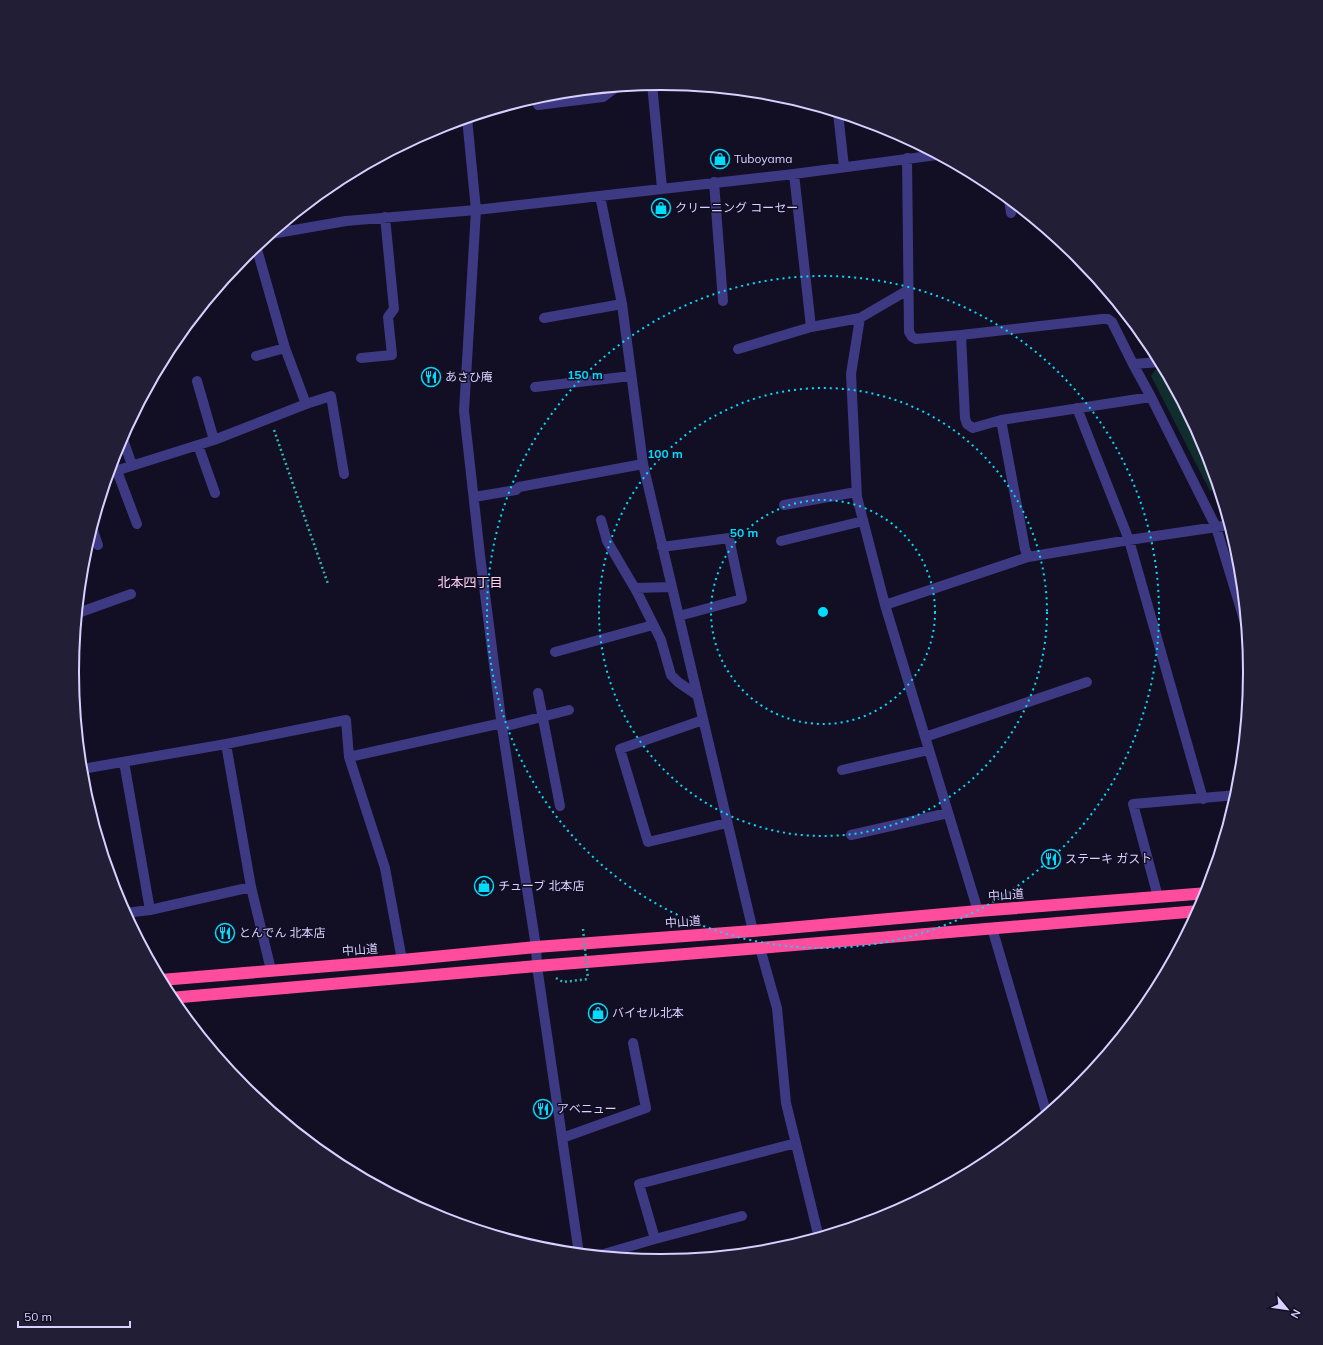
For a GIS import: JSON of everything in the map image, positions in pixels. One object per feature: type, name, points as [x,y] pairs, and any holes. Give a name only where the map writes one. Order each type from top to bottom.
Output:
[{"type":"highway","name":"中山道","points":[[167,979],[402,960],[536,947],[1200,894]]},
{"type":"highway","points":[[178,997],[1192,912]]},
{"type":"street","points":[[653,90],[662,188]]},
{"type":"street","points":[[538,103],[538,105],[603,97],[609,92]]},
{"type":"street","points":[[839,118],[844,167]]},
{"type":"street","points":[[468,123],[476,210],[464,411],[480,555],[502,725],[536,947],[537,966],[579,1249]]},
{"type":"street","points":[[280,232],[346,221],[476,210],[794,174],[928,155]]},
{"type":"street","points":[[907,158],[909,332],[912,337],[916,339],[961,335],[1102,319],[1108,319],[1112,322],[1216,527],[1240,607]]},
{"type":"street","points":[[794,174],[811,326]]},
{"type":"street","points":[[714,182],[723,301]]},
{"type":"street","points":[[600,196],[622,304],[643,464],[753,931]]},
{"type":"street","points":[[1010,206],[1011,213]]},
{"type":"street","points":[[361,358],[392,355],[388,317],[394,309],[385,217]]},
{"type":"street","points":[[258,253],[285,348],[306,404]]},
{"type":"street","points":[[738,349],[811,326],[860,318],[908,290]]},
{"type":"street","points":[[544,318],[622,304]]},
{"type":"street","points":[[860,318],[851,374],[856,492],[886,605],[978,911]]},
{"type":"street","points":[[961,335],[965,418],[967,424],[973,428],[1001,420],[1151,397]]},
{"type":"street","points":[[256,356],[285,348]]},
{"type":"street","points":[[1133,364],[1154,362]]},
{"type":"street","points":[[535,387],[631,376]]},
{"type":"street","points":[[197,381],[214,440]]},
{"type":"street","points":[[115,471],[214,440],[270,417],[331,396],[344,474]]},
{"type":"street","points":[[1077,408],[1129,540],[1203,799]]},
{"type":"street","points":[[1001,420],[1025,549],[1028,557]]},
{"type":"street","points":[[198,445],[215,492]]},
{"type":"street","points":[[125,446],[132,465]]},
{"type":"street","points":[[474,497],[643,464]]},
{"type":"street","points":[[114,474],[137,524]]},
{"type":"street","points":[[784,505],[856,492]]},
{"type":"street","points":[[601,520],[607,541],[635,588],[661,640],[672,675],[678,682],[697,695]]},
{"type":"street","points":[[781,541],[863,521]]},
{"type":"street","points":[[886,605],[1028,557],[1225,526]]},
{"type":"street","points":[[95,537],[98,545]]},
{"type":"street","points":[[662,547],[729,538],[742,599],[679,616]]},
{"type":"street","points":[[635,588],[672,587]]},
{"type":"street","points":[[82,611],[131,594]]},
{"type":"street","points":[[555,652],[653,625]]},
{"type":"street","points":[[925,737],[1087,682]]},
{"type":"street","points":[[538,693],[560,806]]},
{"type":"street","points":[[349,757],[502,725],[543,718],[569,710]]},
{"type":"street","points":[[87,769],[226,744],[346,720],[349,757],[385,868],[402,960]]},
{"type":"street","points":[[703,720],[620,748],[648,842],[727,823]]},
{"type":"street","points":[[226,744],[251,887],[271,970]]},
{"type":"street","points":[[842,770],[929,750]]},
{"type":"street","points":[[124,762],[150,910]]},
{"type":"street","points":[[1158,897],[1133,804],[1231,796]]},
{"type":"street","points":[[852,835],[948,813]]},
{"type":"street","points":[[131,912],[150,910],[251,887]]},
{"type":"street","points":[[992,928],[1046,1110]]},
{"type":"street","points":[[760,948],[778,1008],[786,1103],[818,1233]]},
{"type":"street","points":[[562,1138],[646,1108],[633,1043]]},
{"type":"street","points":[[655,1239],[639,1184],[796,1143]]},
{"type":"street","points":[[609,1253],[742,1216]]},
{"type":"path","points":[[270,417],[328,584]]},
{"type":"path","points":[[563,982],[588,979],[583,929]]},
{"type":"green space","points":[[1155,370],[1159,370],[1184,415],[1200,450],[1214,490],[1210,491],[1151,376]]},
{"type":"place","name":"Tuboyama","points":[[720,159]]},
{"type":"place","name":"クリーニング コーセー","points":[[661,208]]},
{"type":"place","name":"あさひ庵","points":[[431,377]]},
{"type":"place","name":"ステーキ ガスト","points":[[1051,859]]},
{"type":"place","name":"チューブ 北本店","points":[[484,886]]},
{"type":"place","name":"とんでん 北本店","points":[[225,933]]},
{"type":"place","name":"バイセル北本","points":[[598,1013]]},
{"type":"place","name":"アベニュー","points":[[543,1109]]},
{"type":"district","name":"北本四丁目","points":[[470,582]]}]
